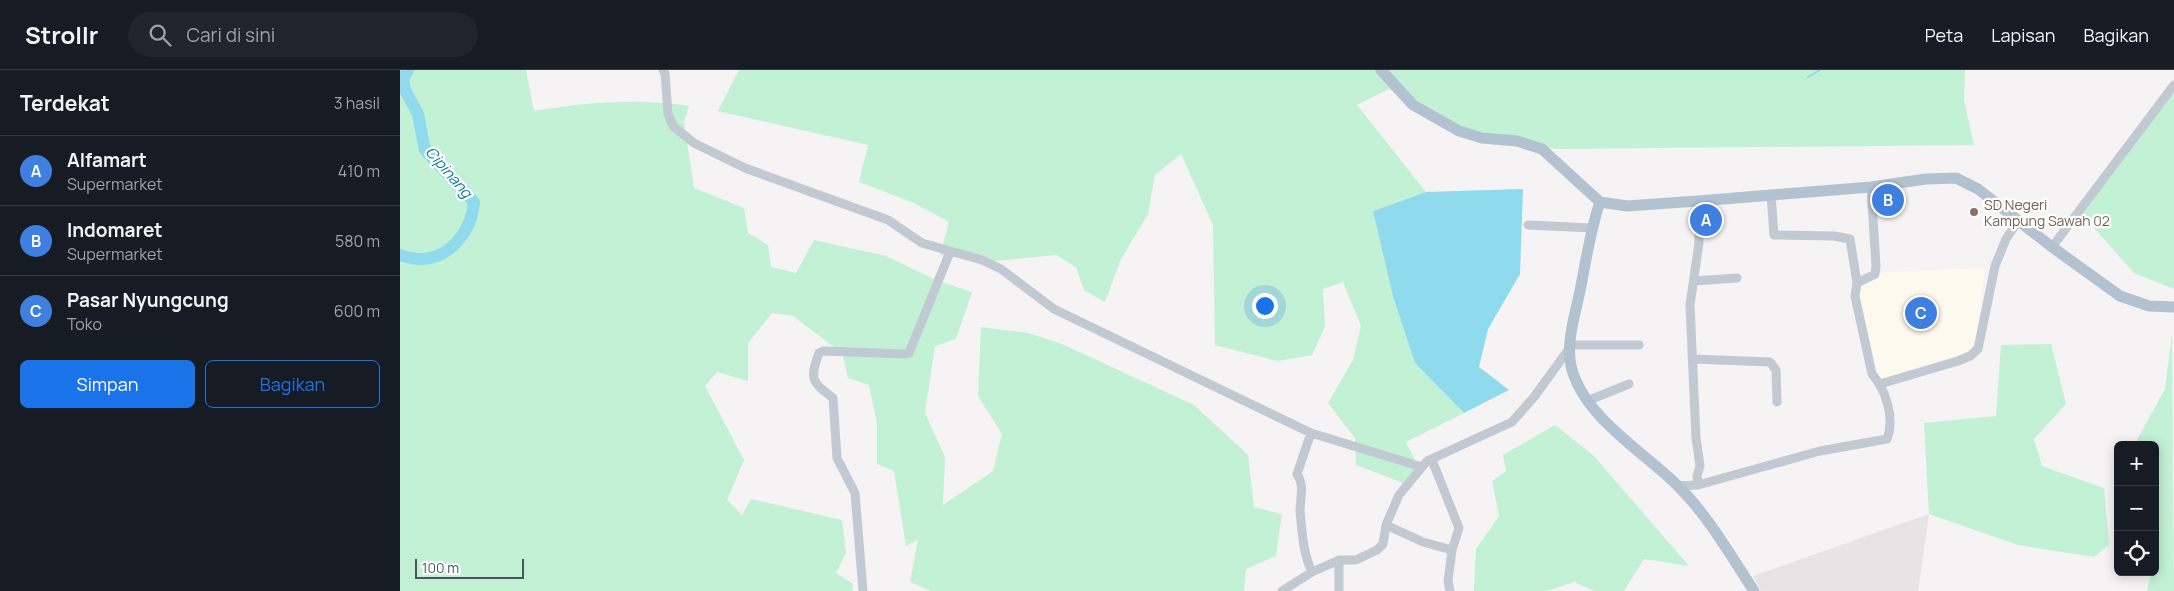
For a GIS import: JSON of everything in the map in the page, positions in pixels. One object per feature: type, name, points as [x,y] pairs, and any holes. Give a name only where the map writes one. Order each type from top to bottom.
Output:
[{"type":"main road","points":[[1381,70],[1413,105],[1459,131],[1482,138],[1518,141],[1542,149],[1600,202],[1627,206],[1698,202],[1871,187],[1926,179],[1956,178],[1978,189],[2052,247],[2120,296],[2149,306],[2174,307]]},
{"type":"main road","points":[[1600,202],[1592,228],[1569,347],[1579,389],[1587,401],[1624,438],[1678,486],[1701,512],[1754,591]]},
{"type":"street","points":[[663,70],[665,73],[665,102],[673,126],[694,143],[745,168],[888,220],[922,243],[982,260],[1001,269],[1054,309],[1311,433],[1422,467]]},
{"type":"street","points":[[2052,247],[2174,85]]},
{"type":"street","points":[[1857,283],[1875,274],[1871,187]]},
{"type":"street","points":[[1678,486],[1698,486],[1820,451],[1887,440],[1892,428],[1891,415],[1880,384],[1872,374],[1855,296],[1857,283],[1850,239],[1834,236],[1774,235],[1771,195]]},
{"type":"street","points":[[1698,202],[1698,244],[1690,305],[1696,438],[1700,466],[1697,476],[1698,486]]},
{"type":"street","points":[[1880,384],[1958,361],[1970,356],[1978,349],[1995,266],[2006,239],[2018,220]]},
{"type":"street","points":[[1528,225],[1592,228]]},
{"type":"street","points":[[863,591],[855,493],[837,458],[833,398],[815,384],[813,380],[816,361],[819,353],[823,351],[909,353],[950,252]]},
{"type":"street","points":[[1694,281],[1737,278]]},
{"type":"street","points":[[1282,591],[1312,572],[1339,560],[1356,560],[1377,550],[1383,544],[1386,525],[1399,495],[1422,467],[1432,460],[1512,422],[1534,397],[1569,347],[1639,345]]},
{"type":"street","points":[[1693,359],[1770,362],[1776,370],[1777,402]]},
{"type":"street","points":[[1587,401],[1629,384]]},
{"type":"street","points":[[1311,433],[1297,474],[1302,481],[1300,509],[1306,562],[1312,572]]},
{"type":"street","points":[[1432,460],[1459,528],[1452,550],[1448,581],[1450,591]]},
{"type":"street","points":[[1386,525],[1423,542],[1452,550]]},
{"type":"street","points":[[1339,560],[1339,591]]},
{"type":"shaded area","points":[[1985,268],[1976,339],[1969,352],[1877,380],[1865,339],[1858,288],[1883,272]]},
{"type":"shaded area","points":[[1929,514],[1918,591],[1761,591],[1753,576]]},
{"type":"green space","points":[[400,70],[526,70],[534,111],[612,102],[650,102],[689,106],[684,122],[694,188],[744,208],[748,233],[768,245],[771,267],[796,273],[814,240],[886,256],[938,281],[972,292],[956,339],[935,346],[925,413],[945,457],[943,505],[993,471],[1002,434],[978,396],[981,327],[1028,333],[1062,344],[1194,405],[1248,455],[1254,507],[1282,514],[1276,556],[1246,569],[1244,591],[931,591],[910,582],[918,539],[906,546],[894,471],[877,464],[877,423],[869,385],[848,378],[842,353],[793,316],[772,313],[748,343],[748,381],[717,372],[705,386],[744,460],[727,500],[742,515],[751,499],[842,520],[846,553],[836,573],[853,584],[852,591],[400,591]]},
{"type":"green space","points":[[739,70],[1965,70],[1964,100],[1974,145],[1556,149],[1491,140],[1442,125],[1389,89],[1357,105],[1426,192],[1373,211],[1415,363],[1464,413],[1406,442],[1419,468],[1406,484],[1356,465],[1355,438],[1328,403],[1353,360],[1361,326],[1343,282],[1323,289],[1325,327],[1312,355],[1278,361],[1215,345],[1213,225],[1181,154],[1155,175],[1148,214],[1121,259],[1105,302],[1084,290],[1076,267],[1056,255],[986,262],[940,255],[949,222],[914,203],[859,182],[868,145],[718,111]]},
{"type":"green space","points":[[2174,85],[2174,289],[2134,273],[2079,211]]},
{"type":"green space","points":[[2172,333],[2174,591],[2147,591],[2150,576],[2159,576],[2159,441],[2138,441],[2165,389]]},
{"type":"green space","points":[[2051,344],[2066,404],[2034,439],[2042,466],[2104,488],[2109,545],[2094,557],[2018,545],[1929,514],[1924,423],[1996,416],[2001,345]]},
{"type":"green space","points":[[1555,425],[1593,455],[1689,566],[1644,559],[1624,591],[1594,591],[1574,582],[1547,591],[1474,591],[1476,549],[1499,516],[1492,481],[1506,471],[1503,455]]},
{"type":"water","points":[[1523,189],[1520,274],[1488,329],[1479,367],[1509,390],[1464,413],[1415,363],[1393,296],[1373,211],[1426,192]]},
{"type":"waterway","name":"Cipinang","points":[[400,255],[414,259],[423,259],[443,253],[459,240],[465,231],[474,202],[425,150],[418,114],[405,90],[403,79],[408,70]]},
{"type":"waterway","points":[[1808,77],[1820,70]]},
{"type":"place","name":"Indomaret","points":[[1888,200]]},
{"type":"place","name":"SD Negeri Kampung Sawah 02","points":[[1974,212]]},
{"type":"place","name":"Alfamart","points":[[1706,220]]},
{"type":"place","name":"Pasar Nyungcung","points":[[1921,313]]}]
